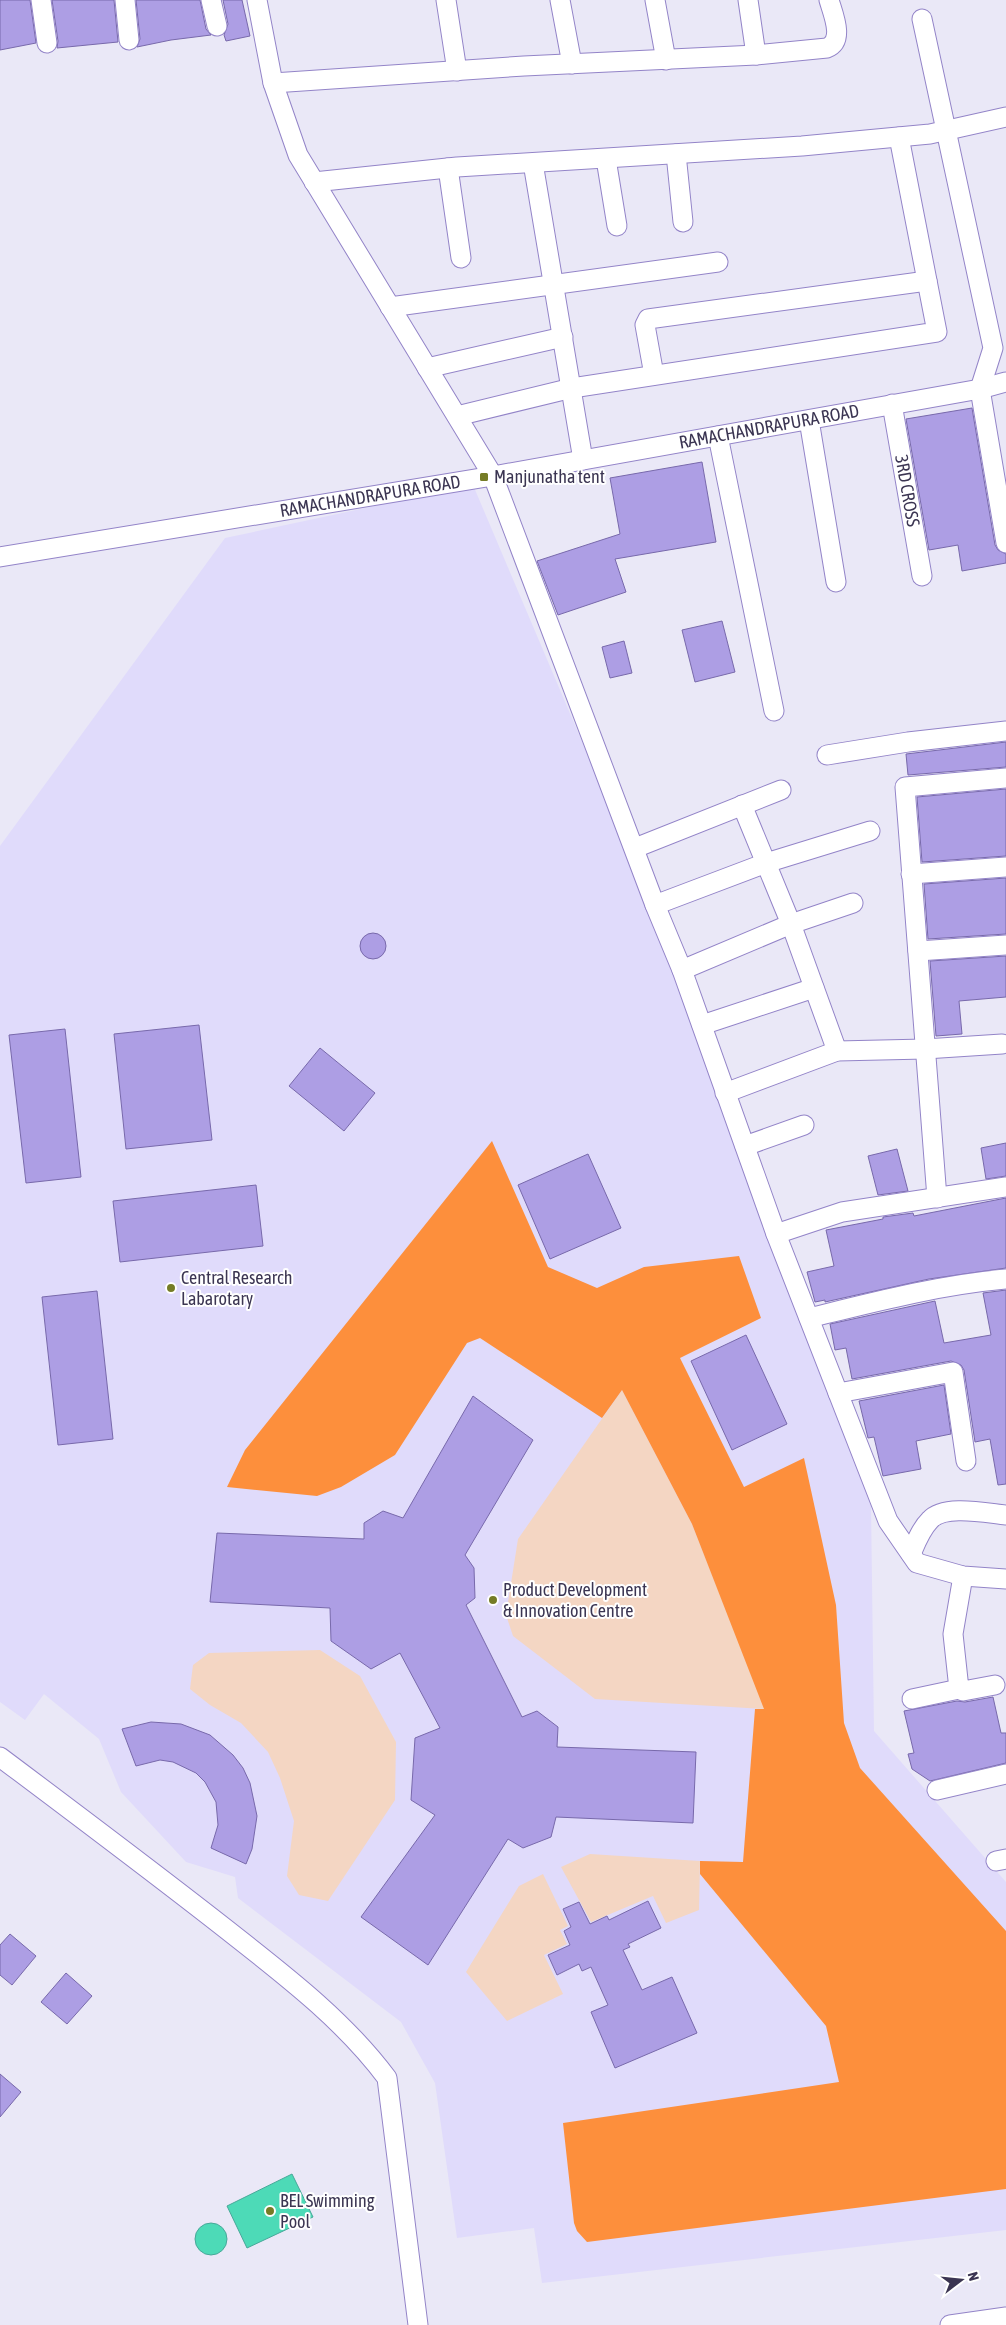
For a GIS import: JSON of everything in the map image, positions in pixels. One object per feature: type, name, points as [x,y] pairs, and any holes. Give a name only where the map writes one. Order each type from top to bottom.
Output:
[{"type":"street","points":[[40,0],[47,42]]},
{"type":"street","points":[[125,0],[129,40]]},
{"type":"street","points":[[212,0],[217,26]]},
{"type":"street","points":[[257,0],[273,83],[298,155],[493,476],[655,905],[682,970],[776,1234],[888,1521],[917,1563],[963,1576],[1006,1579]]},
{"type":"street","points":[[446,0],[457,71]]},
{"type":"street","points":[[560,0],[572,64]]},
{"type":"street","points":[[654,0],[666,60]]},
{"type":"street","points":[[748,0],[756,55]]},
{"type":"street","points":[[273,83],[572,64],[756,55],[827,48],[833,46],[836,39],[830,0]]},
{"type":"street","points":[[922,19],[948,130],[993,348],[980,389],[1006,543]]},
{"type":"street","points":[[314,182],[448,168],[802,146],[899,137],[1005,120]]},
{"type":"street","points":[[456,416],[572,388],[937,332],[899,137]]},
{"type":"street","points":[[676,154],[683,222]]},
{"type":"street","points":[[606,159],[617,226]]},
{"type":"street","points":[[533,162],[583,460]]},
{"type":"street","points":[[448,168],[461,258]]},
{"type":"street","points":[[390,307],[718,262]]},
{"type":"street","points":[[654,375],[646,325],[648,319],[927,282]]},
{"type":"street","points":[[427,368],[563,337]]},
{"type":"street","name":"RAMACHANDRAPURA ROAD","points":[[0,557],[493,476],[980,389],[1006,382]]},
{"type":"street","name":"3RD CROSS","points":[[892,404],[922,576]]},
{"type":"street","points":[[809,420],[836,582]]},
{"type":"street","points":[[718,436],[774,711]]},
{"type":"street","points":[[827,755],[908,742],[1006,731]]},
{"type":"street","points":[[937,1198],[905,787],[1006,778]]},
{"type":"street","points":[[635,848],[781,790]]},
{"type":"street","points":[[742,805],[791,924],[837,1051]]},
{"type":"street","points":[[655,905],[766,864],[870,831]]},
{"type":"street","points":[[911,874],[1006,867]]},
{"type":"street","points":[[682,970],[791,924],[853,903]]},
{"type":"street","points":[[918,951],[1006,945]]},
{"type":"street","points":[[702,1025],[814,988]]},
{"type":"street","points":[[725,1093],[837,1051],[926,1049],[1002,1044]]},
{"type":"street","points":[[745,1146],[804,1125]]},
{"type":"street","points":[[776,1234],[842,1212],[1006,1187]]},
{"type":"street","points":[[809,1318],[907,1294],[970,1282],[1006,1279]]},
{"type":"street","points":[[838,1393],[952,1372],[966,1462]]},
{"type":"street","points":[[911,1554],[931,1518],[942,1512],[1006,1515]]},
{"type":"street","points":[[959,1689],[953,1634],[963,1576]]},
{"type":"street","points":[[912,1700],[959,1689],[963,1691],[995,1685]]},
{"type":"street","points":[[0,1757],[190,1901],[289,1979],[348,2033],[372,2058],[387,2078],[418,2325]]},
{"type":"street","points":[[938,1790],[1006,1774]]},
{"type":"street","points":[[950,2325],[1006,2317]]},
{"type":"shaded area","name":"Product Development & Innovation Centre","points":[[473,485],[642,883],[871,1506],[874,1731],[1006,1882],[1006,2230],[542,2283],[534,2228],[457,2238],[435,2083],[401,2022],[238,1898],[235,1877],[186,1862],[121,1792],[99,1739],[44,1694],[25,1720],[0,1702],[0,846],[225,538]]},
{"type":"shaded area","points":[[492,1141],[548,1267],[597,1288],[644,1267],[739,1256],[761,1318],[680,1358],[744,1487],[804,1458],[836,1605],[844,1723],[860,1768],[1006,1931],[1006,2189],[587,2242],[577,2231],[574,2223],[563,2123],[839,2082],[826,2026],[700,1874],[700,1861],[743,1862],[755,1709],[764,1709],[692,1524],[622,1390],[602,1418],[480,1338],[467,1343],[395,1455],[341,1487],[317,1496],[227,1487],[245,1450]]},
{"type":"shaded area","points":[[622,1390],[692,1524],[765,1709],[595,1699],[513,1636],[506,1615],[518,1539]]},
{"type":"shaded area","points":[[320,1650],[360,1676],[396,1742],[395,1800],[328,1901],[299,1895],[287,1876],[294,1821],[280,1778],[268,1752],[241,1723],[210,1705],[190,1689],[193,1665],[209,1653]]},
{"type":"shaded area","points":[[590,1854],[700,1861],[699,1910],[666,1923],[653,1896],[591,1922],[561,1867]]},
{"type":"shaded area","points":[[543,1874],[568,1926],[560,1930],[567,1944],[544,1955],[563,1994],[507,2021],[466,1972],[519,1886]]},
{"type":"shaded area","name":"BEL Swimming Pool","points":[[292,2174],[313,2217],[247,2248],[227,2206]]},
{"type":"shaded area","points":[[211,2223],[222,2228],[227,2239],[222,2250],[211,2255],[200,2250],[195,2239],[200,2228]]},
{"type":"building","points":[[0,0],[30,0],[36,43],[0,50]]},
{"type":"building","points":[[52,0],[114,0],[118,42],[57,48],[58,41]]},
{"type":"building","points":[[136,0],[200,0],[206,29],[211,35],[137,47],[140,39]]},
{"type":"building","points":[[223,0],[242,0],[250,36],[226,41],[224,35],[228,24]]},
{"type":"building","points":[[972,408],[995,545],[998,550],[1006,554],[1006,563],[962,571],[958,545],[929,550],[906,419]]},
{"type":"building","points":[[702,462],[716,542],[615,559],[626,592],[558,615],[537,561],[620,534],[610,478]]},
{"type":"building","points":[[722,621],[735,672],[695,682],[682,630]]},
{"type":"building","points":[[624,641],[632,673],[610,678],[602,647]]},
{"type":"building","points":[[1006,742],[1006,767],[908,775],[906,754]]},
{"type":"building","points":[[1006,789],[1006,856],[922,862],[917,797]]},
{"type":"building","points":[[1006,878],[1006,934],[928,939],[924,884]]},
{"type":"building","points":[[373,933],[382,937],[386,946],[382,955],[373,959],[364,955],[360,946],[364,937]]},
{"type":"building","points":[[1006,956],[1006,997],[959,1001],[962,1034],[936,1036],[930,961]]},
{"type":"building","points":[[199,1025],[212,1140],[126,1149],[114,1034]]},
{"type":"building","points":[[65,1029],[81,1177],[26,1183],[9,1035]]},
{"type":"building","points":[[320,1048],[375,1093],[344,1131],[289,1086]]},
{"type":"building","points":[[1006,1143],[1006,1176],[986,1179],[981,1148]]},
{"type":"building","points":[[897,1149],[908,1191],[878,1195],[868,1156]]},
{"type":"building","points":[[588,1154],[621,1228],[550,1259],[518,1185]]},
{"type":"building","points":[[256,1185],[263,1246],[120,1262],[113,1201]]},
{"type":"building","points":[[1006,1198],[1006,1268],[929,1279],[825,1302],[825,1300],[815,1302],[807,1272],[834,1266],[826,1230],[883,1219],[883,1217],[913,1213],[914,1216]]},
{"type":"building","points":[[1006,1290],[1006,1484],[998,1485],[990,1439],[975,1442],[964,1370],[961,1365],[951,1361],[852,1379],[846,1348],[835,1350],[830,1324],[935,1301],[944,1343],[991,1335],[983,1293]]},
{"type":"building","points":[[97,1291],[113,1439],[58,1445],[42,1297]]},
{"type":"building","points":[[746,1335],[787,1424],[732,1450],[691,1361]]},
{"type":"building","points":[[944,1385],[951,1434],[916,1441],[921,1469],[883,1476],[874,1437],[868,1438],[859,1401]]},
{"type":"building","points":[[473,1396],[533,1440],[465,1555],[474,1568],[475,1598],[466,1605],[522,1717],[537,1711],[558,1727],[557,1747],[696,1752],[693,1823],[556,1817],[551,1837],[523,1848],[508,1839],[428,1965],[361,1917],[435,1815],[411,1800],[415,1738],[440,1728],[400,1653],[371,1669],[331,1641],[330,1608],[210,1602],[217,1533],[364,1539],[364,1523],[383,1511],[403,1518]]},
{"type":"building","points":[[993,1697],[1001,1733],[1006,1733],[1006,1763],[930,1781],[912,1769],[908,1754],[914,1753],[904,1711],[957,1701],[965,1702]]},
{"type":"building","points":[[151,1722],[181,1724],[210,1735],[233,1755],[243,1768],[250,1783],[257,1816],[252,1849],[246,1864],[211,1848],[218,1825],[216,1802],[205,1782],[196,1773],[173,1762],[160,1760],[136,1766],[122,1729]]},
{"type":"building","points":[[648,1901],[661,1928],[628,1944],[630,1947],[623,1950],[642,1990],[672,1977],[697,2033],[615,2068],[591,2012],[608,2005],[591,1967],[582,1971],[579,1964],[557,1975],[548,1955],[570,1945],[564,1931],[571,1927],[563,1909],[579,1902],[590,1924],[607,1916],[609,1920]]},
{"type":"building","points":[[10,1934],[36,1956],[12,1985],[0,1975],[0,1945]]},
{"type":"building","points":[[66,1973],[92,1996],[67,2024],[41,2002]]},
{"type":"building","points":[[0,2074],[21,2092],[0,2117]]},
{"type":"place","name":"Manjunatha tent","points":[[484,477]]},
{"type":"place","name":"Central Research Labarotary","points":[[171,1288]]},
{"type":"place","name":"Product Development & Innovation Centre","points":[[493,1600]]},
{"type":"place","name":"BEL Swimming Pool","points":[[270,2211]]}]
